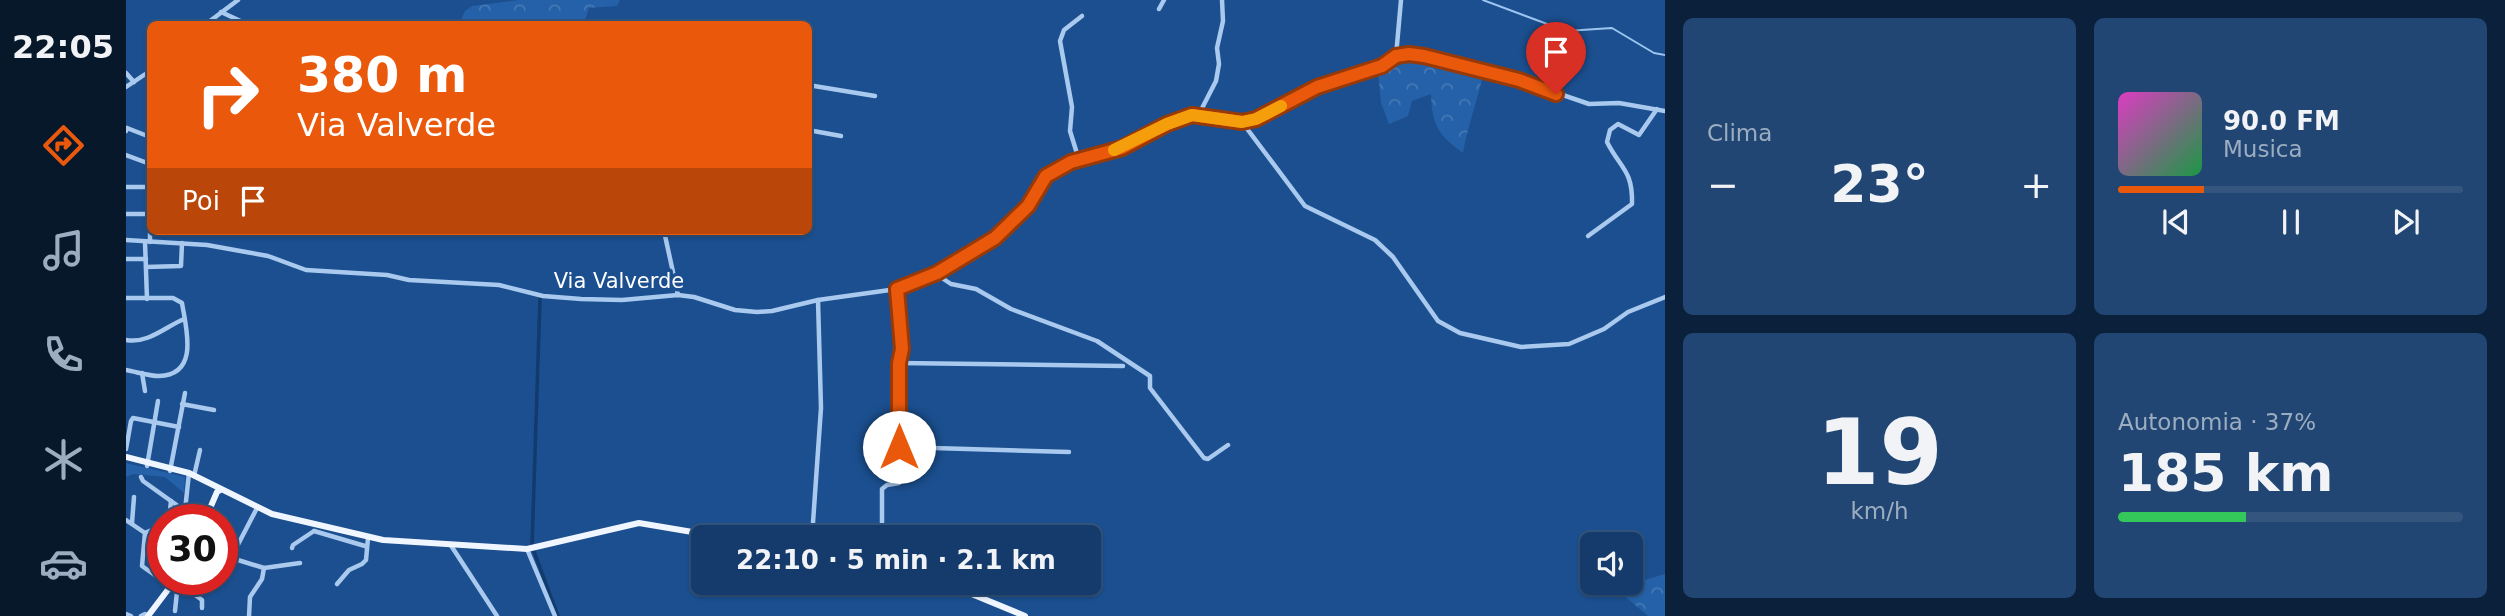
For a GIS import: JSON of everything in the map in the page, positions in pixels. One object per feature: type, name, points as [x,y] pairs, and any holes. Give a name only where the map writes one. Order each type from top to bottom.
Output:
[{"type":"main road","points":[[126,459],[190,475],[257,508],[312,527],[334,529],[368,538],[531,548],[639,523],[691,532]]},
{"type":"main road","points":[[213,504],[220,490]]},
{"type":"main road","points":[[145,616],[162,595]]},
{"type":"main road","points":[[974,595],[1025,616]]},
{"type":"street","points":[[210,21],[238,0]]},
{"type":"street","points":[[1159,9],[1164,0]]},
{"type":"street","points":[[1198,116],[1216,81],[1219,64],[1217,48],[1223,21],[1222,0]]},
{"type":"street","points":[[1396,56],[1401,0]]},
{"type":"street","points":[[221,12],[240,21]]},
{"type":"street","points":[[1079,160],[1070,131],[1072,107],[1060,41],[1061,34],[1082,16]]},
{"type":"street","name":"Via Valverde","points":[[126,240],[206,244],[268,256],[306,270],[499,285],[544,296],[622,300],[678,295],[694,297],[735,310],[757,312],[897,289],[936,274],[995,238],[1028,206],[1046,176],[1053,171],[1079,160],[1122,148],[1167,124],[1192,115],[1242,122],[1256,119],[1317,87],[1382,66],[1396,56],[1424,56],[1519,80],[1589,103],[1619,103],[1665,111]]},
{"type":"street","points":[[126,73],[134,82]]},
{"type":"street","points":[[126,87],[147,73]]},
{"type":"street","points":[[812,86],[875,96]]},
{"type":"street","points":[[1588,236],[1632,204],[1630,178],[1607,142],[1610,130],[1618,124],[1639,135],[1657,109]]},
{"type":"street","points":[[1242,122],[1305,206],[1375,240],[1393,257],[1438,321],[1460,333],[1521,347],[1569,344],[1604,329],[1628,312],[1665,298]]},
{"type":"street","points":[[127,130],[147,136]]},
{"type":"street","points":[[812,131],[841,136]]},
{"type":"street","points":[[126,155],[147,163]]},
{"type":"street","points":[[126,187],[147,187]]},
{"type":"street","points":[[126,214],[147,214]]},
{"type":"street","points":[[147,299],[149,235]]},
{"type":"street","points":[[665,235],[678,295]]},
{"type":"street","points":[[146,267],[181,266],[181,243]]},
{"type":"street","points":[[126,259],[146,259]]},
{"type":"street","points":[[936,274],[951,284],[976,289],[1011,309],[1097,341],[1150,376],[1150,388],[1204,458],[1208,459],[1228,446]]},
{"type":"street","points":[[882,525],[882,489],[898,483],[899,363],[902,349],[897,289]]},
{"type":"street","points":[[126,298],[173,298],[182,303],[188,350],[182,366],[167,375],[126,370]]},
{"type":"street","points":[[813,525],[821,408],[818,300]]},
{"type":"street","points":[[126,340],[137,342],[184,318]]},
{"type":"street","points":[[899,363],[1123,366]]},
{"type":"street","points":[[142,373],[145,391]]},
{"type":"street","points":[[171,469],[185,393]]},
{"type":"street","points":[[148,464],[158,401]]},
{"type":"street","points":[[182,404],[214,410]]},
{"type":"street","points":[[126,449],[131,421],[134,418],[179,427]]},
{"type":"street","points":[[899,447],[1069,452]]},
{"type":"street","points":[[186,504],[190,475],[200,450]]},
{"type":"street","points":[[141,477],[175,504]]},
{"type":"street","points":[[132,524],[134,497]]},
{"type":"street","points":[[238,545],[257,508]]},
{"type":"street","points":[[126,520],[145,533],[142,566],[147,568]]},
{"type":"street","points":[[292,548],[312,527],[365,546]]},
{"type":"street","points":[[337,584],[349,570],[364,562],[368,538]]},
{"type":"street","points":[[450,544],[497,616]]},
{"type":"street","points":[[531,548],[555,616]]},
{"type":"street","points":[[238,560],[264,568],[300,563]]},
{"type":"street","points":[[249,616],[250,597],[262,579],[264,568]]},
{"type":"street","points":[[174,595],[175,611]]},
{"type":"street","points":[[194,595],[202,600],[202,608]]},
{"type":"green space","points":[[519,0],[620,0],[617,6],[589,8],[585,21],[460,21],[465,11],[472,6]]},
{"type":"green space","points":[[1414,57],[1423,60],[1424,57],[1483,75],[1463,153],[1442,135],[1438,128],[1431,94],[1412,101],[1408,116],[1389,124],[1381,103],[1378,72]]},
{"type":"green space","points":[[126,463],[185,477],[184,493],[165,477],[133,474],[126,477]]},
{"type":"green space","points":[[1665,574],[1665,616],[1648,616],[1623,595],[1643,595],[1643,580]]},
{"type":"waterway","points":[[1483,0],[1566,31],[1612,28],[1654,53],[1665,55]]},
{"type":"waterway","points":[[540,298],[532,546],[558,616]]},
{"type":"slow traffic","points":[[1114,150],[1192,115],[1242,122],[1256,119],[1281,106]]},
{"type":"route","points":[[899,447],[899,363],[902,349],[897,289],[937,273],[995,238],[1028,206],[1046,176],[1053,171],[1071,162],[1122,148],[1167,124],[1192,115],[1242,122],[1256,119],[1317,87],[1382,66],[1396,56],[1409,54],[1519,80],[1556,94]]}]
